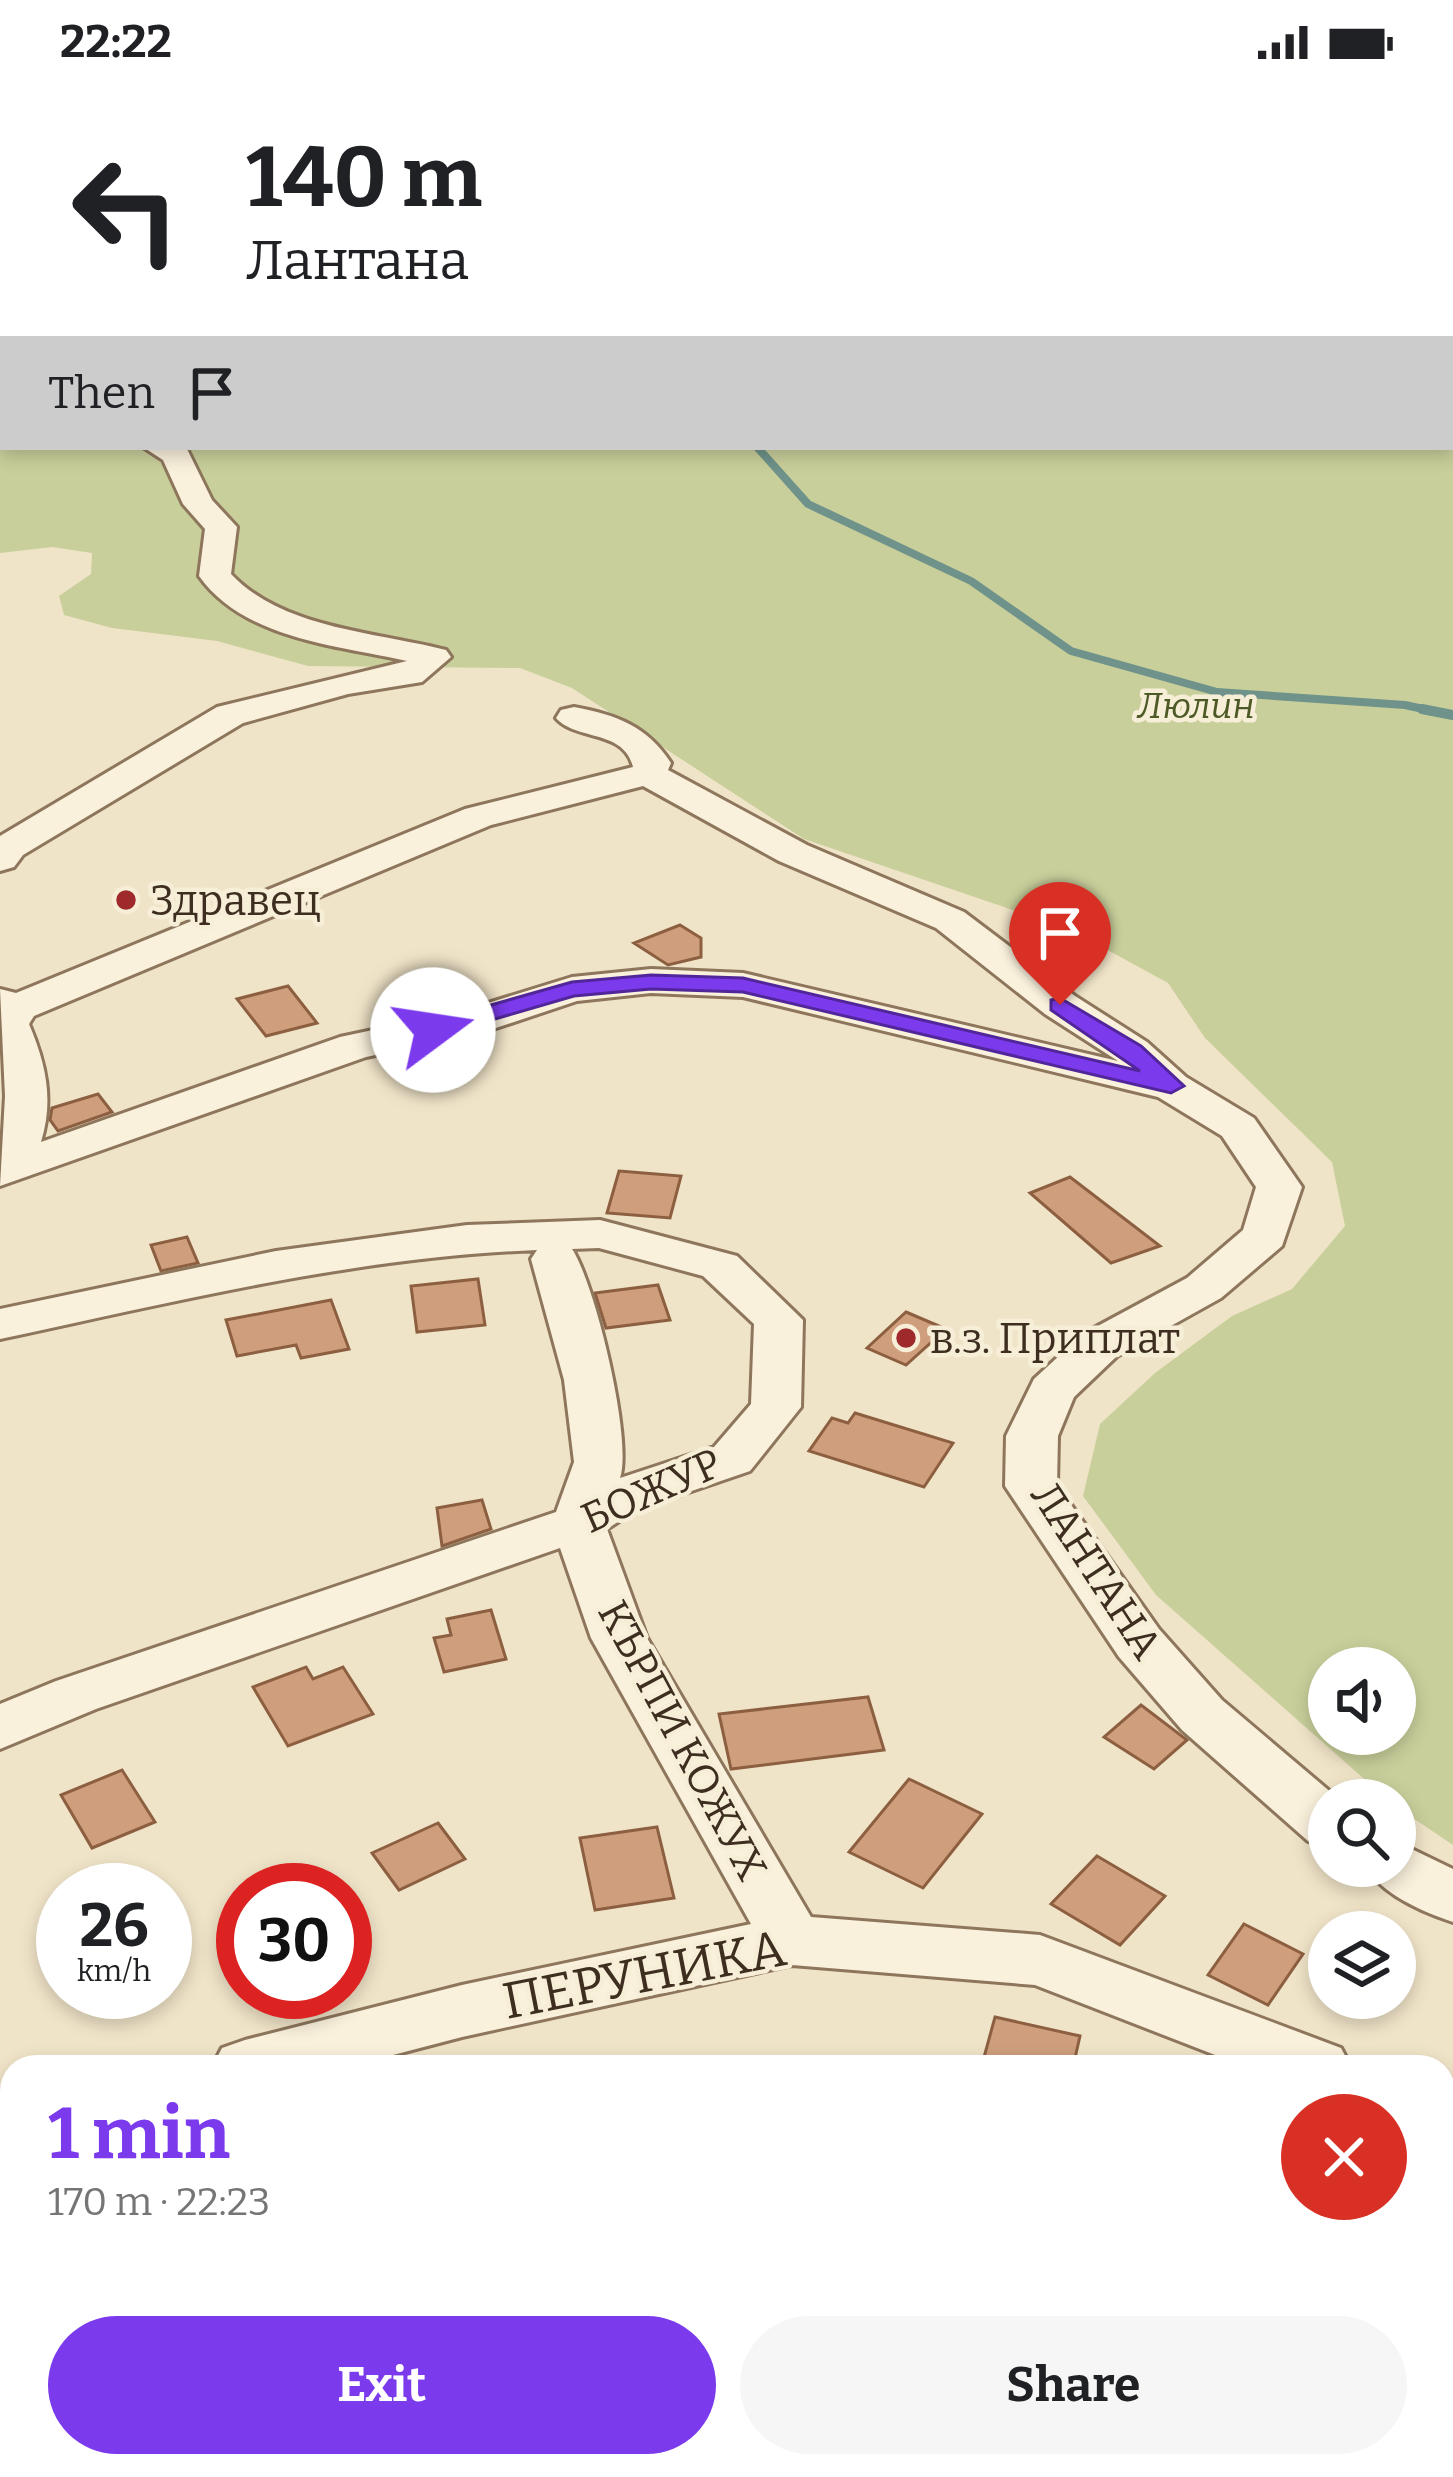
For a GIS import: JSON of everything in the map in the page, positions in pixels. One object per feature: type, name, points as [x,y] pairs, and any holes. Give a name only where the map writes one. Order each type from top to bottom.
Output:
[{"type":"street","points":[[0,859],[9,847],[230,715],[326,689],[410,675],[434,657],[290,624],[241,604],[215,576],[221,527],[197,504],[176,455],[165,450]]},
{"type":"street","points":[[4,1170],[29,1113],[24,1058],[6,1008],[478,817],[648,774],[653,764],[631,735],[601,722],[574,718]]},
{"type":"street","name":"ЛАНТАНА","points":[[648,774],[793,853],[950,920],[1060,1005],[1132,1051],[1171,1086],[1238,1127],[1279,1187],[1265,1236],[1204,1288],[1100,1346],[1052,1390],[1032,1436],[1031,1486],[1138,1642],[1202,1715],[1308,1807]]},
{"type":"street","points":[[4,1170],[355,1046],[472,1022],[572,989],[651,982],[743,985],[1171,1086]]},
{"type":"street","name":"БОЖУР","points":[[0,1324],[276,1265],[467,1239],[600,1234],[720,1266],[778,1320],[776,1407],[732,1459],[617,1498],[578,1523],[76,1695],[0,1728]]},
{"type":"street","points":[[555,1259],[590,1380],[600,1462],[578,1523]]},
{"type":"street","name":"КЪРПИ КОЖУХ","points":[[578,1523],[619,1638],[792,1940]]},
{"type":"street","points":[[1416,1876],[1453,1898]]},
{"type":"street","name":"ПЕРУНИКА","points":[[291,2055],[461,2011],[792,1940],[1040,1960],[1287,2055]]},
{"type":"green space","name":"Люлин","points":[[0,450],[1453,450],[1453,1845],[1416,1820],[1416,1779],[1364,1779],[1337,1755],[1416,1755],[1416,1647],[1308,1647],[1308,1729],[1156,1595],[1083,1496],[1100,1424],[1155,1373],[1232,1316],[1292,1289],[1345,1226],[1332,1162],[1205,1038],[1168,983],[1069,929],[804,839],[572,688],[520,668],[308,666],[217,641],[112,628],[64,615],[59,596],[91,574],[92,553],[52,547],[0,553]]},
{"type":"building","points":[[680,925],[701,938],[701,957],[668,965],[634,943]]},
{"type":"building","points":[[288,986],[317,1023],[266,1036],[237,999]]},
{"type":"building","points":[[98,1094],[112,1112],[58,1131],[50,1120],[52,1108]]},
{"type":"building","points":[[619,1171],[681,1176],[670,1218],[607,1213]]},
{"type":"building","points":[[1070,1177],[1160,1246],[1111,1263],[1030,1193]]},
{"type":"building","points":[[187,1237],[198,1263],[161,1271],[151,1245]]},
{"type":"building","points":[[478,1279],[485,1325],[417,1332],[411,1286]]},
{"type":"building","points":[[658,1285],[670,1320],[606,1328],[595,1293]]},
{"type":"building","points":[[331,1300],[349,1349],[301,1358],[296,1345],[237,1356],[226,1320]]},
{"type":"building","name":"в.з. Приплат","points":[[906,1312],[946,1329],[906,1365],[867,1348]]},
{"type":"building","points":[[855,1413],[953,1443],[924,1487],[809,1451],[832,1418],[848,1423]]},
{"type":"building","points":[[482,1500],[491,1529],[442,1546],[437,1508]]},
{"type":"building","points":[[491,1610],[506,1659],[444,1672],[434,1638],[451,1635],[447,1619]]},
{"type":"building","points":[[306,1667],[313,1679],[343,1667],[373,1714],[288,1746],[253,1687]]},
{"type":"building","points":[[868,1697],[884,1750],[731,1769],[719,1714]]},
{"type":"building","points":[[1141,1705],[1187,1740],[1154,1769],[1104,1737]]},
{"type":"building","points":[[122,1770],[155,1822],[92,1848],[61,1795]]},
{"type":"building","points":[[909,1779],[982,1814],[923,1888],[849,1852]]},
{"type":"building","points":[[438,1823],[465,1859],[399,1890],[372,1853]]},
{"type":"building","points":[[657,1827],[674,1898],[595,1910],[580,1838]]},
{"type":"building","points":[[1097,1856],[1165,1896],[1120,1945],[1051,1904]]},
{"type":"building","points":[[1244,1924],[1303,1954],[1268,2005],[1208,1975]]},
{"type":"building","points":[[995,2017],[1080,2036],[1076,2055],[985,2055]]},
{"type":"waterway","points":[[760,450],[808,504],[971,581],[1071,651],[1217,692],[1405,705],[1433,711]]},
{"type":"waterway","points":[[1422,709],[1433,711]]},
{"type":"waterway","points":[[1433,711],[1453,715]]},
{"type":"place","name":"Здравец","points":[[126,900]]},
{"type":"place","name":"в.з. Приплат","points":[[906,1338]]},
{"type":"route","points":[[433,1030],[572,989],[651,982],[743,985],[1171,1086],[1132,1051],[1060,1005]]}]
